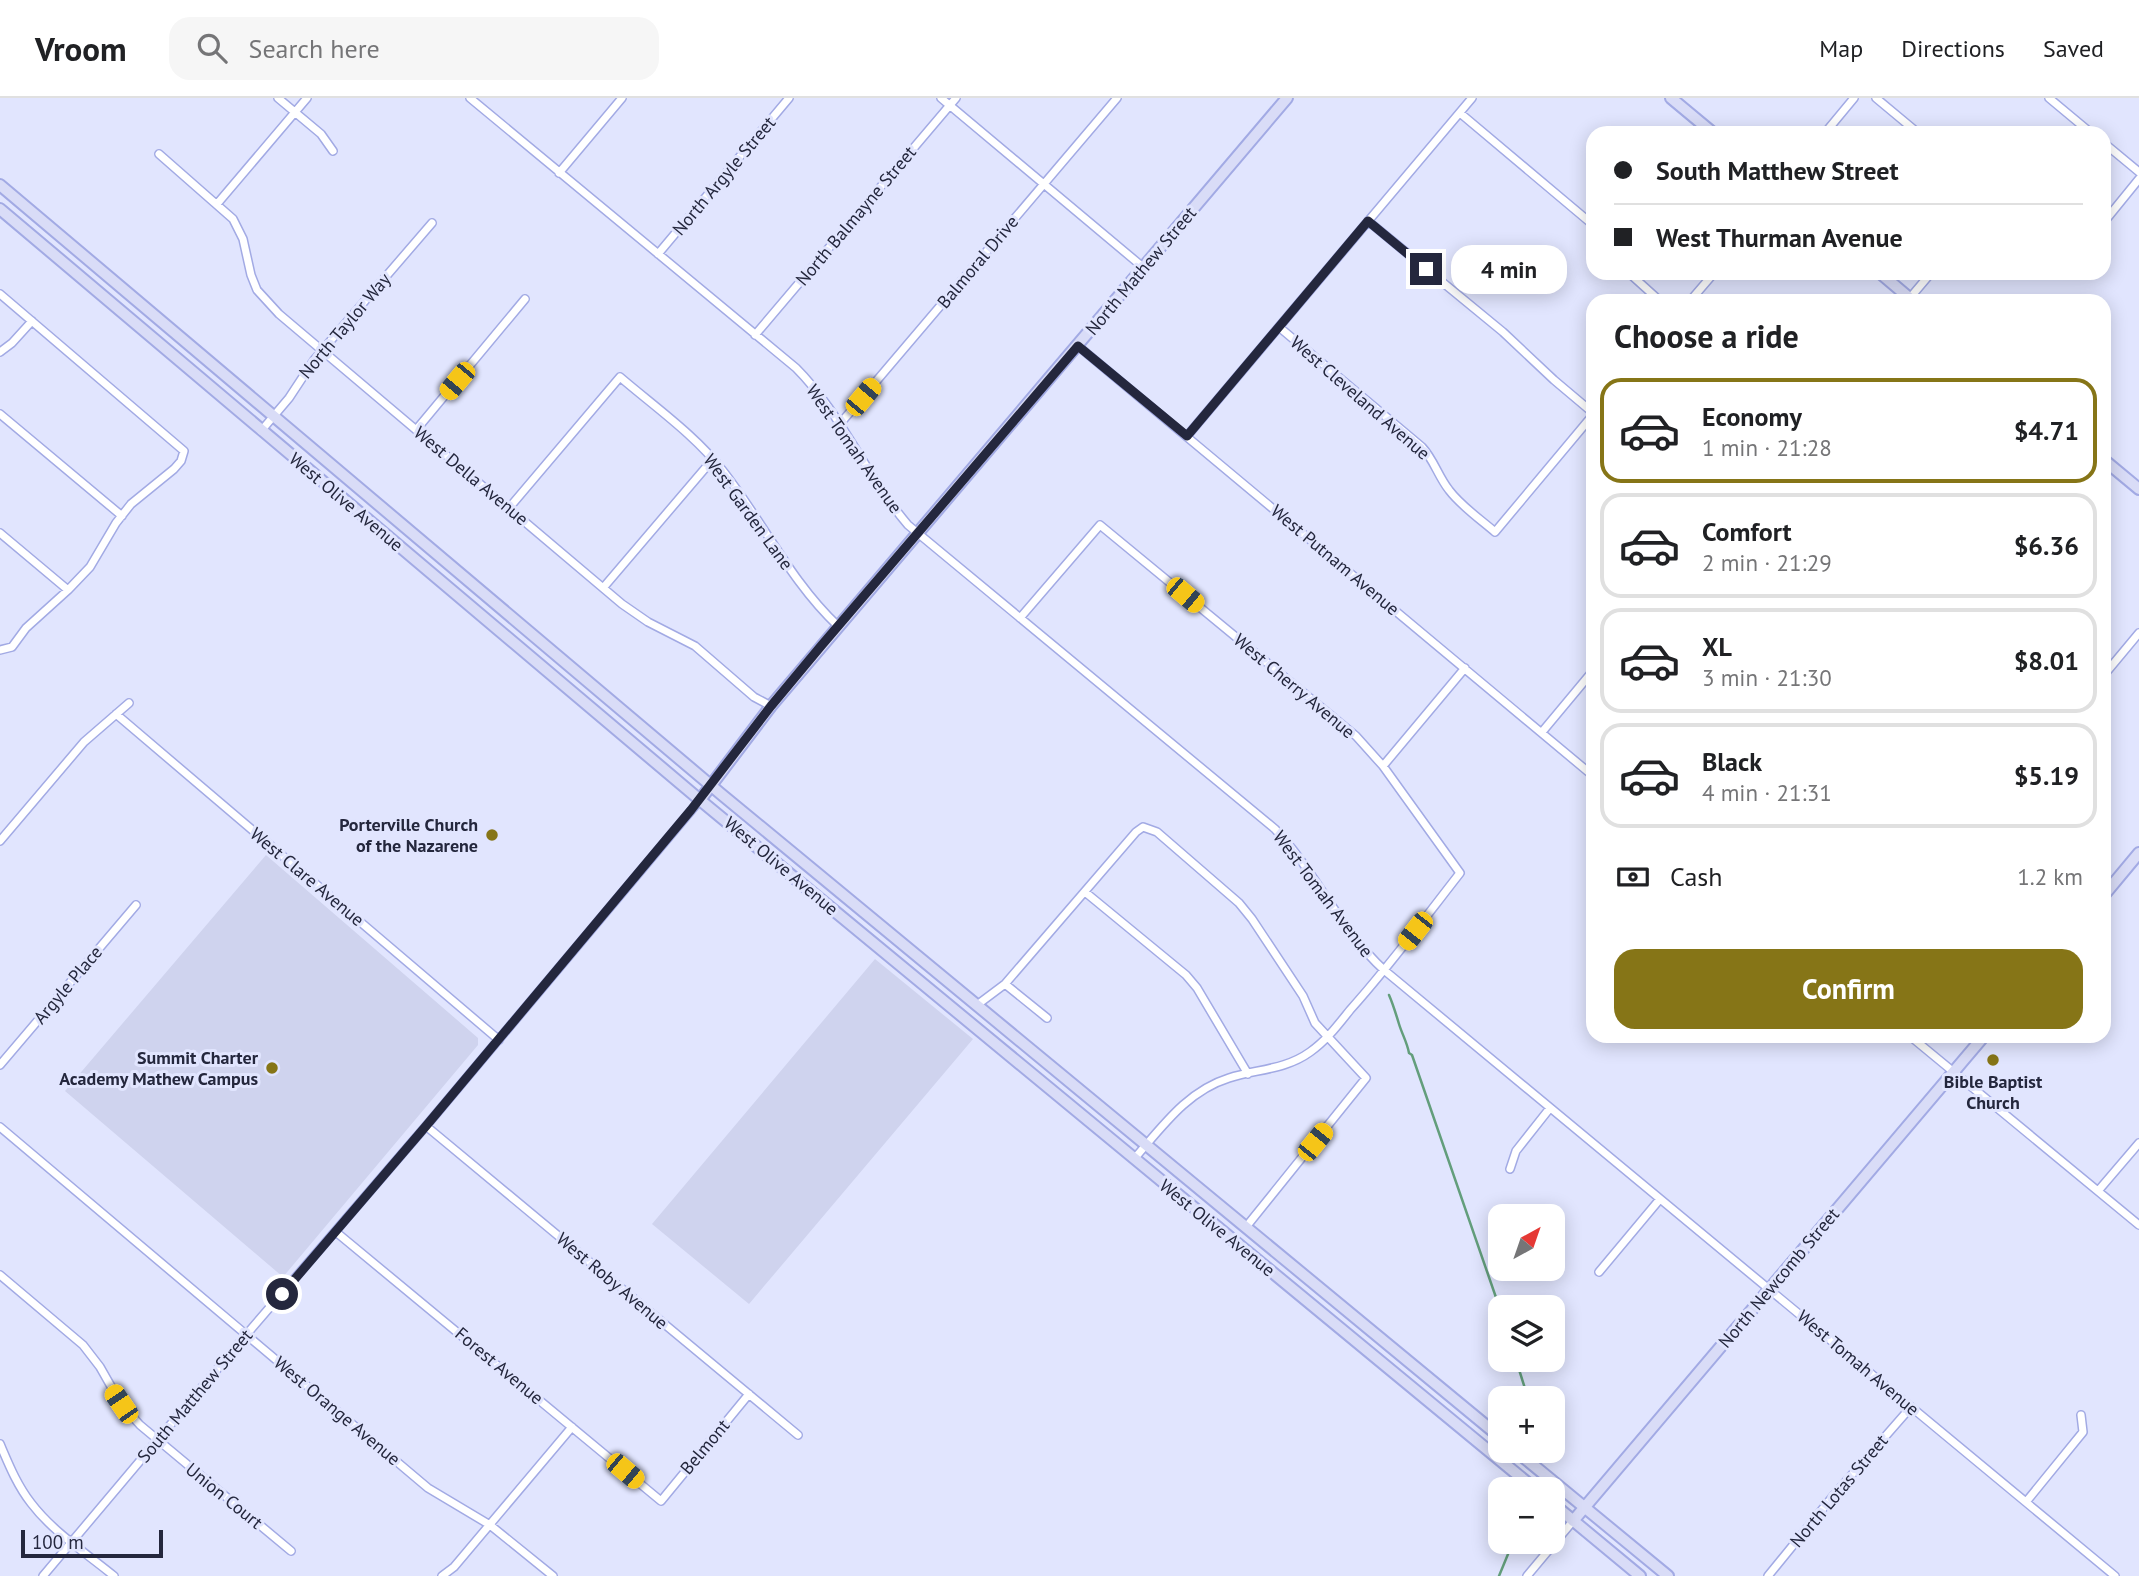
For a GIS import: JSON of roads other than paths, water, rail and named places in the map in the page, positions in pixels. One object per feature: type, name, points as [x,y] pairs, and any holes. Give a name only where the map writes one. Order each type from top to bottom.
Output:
[{"type":"main road","name":"North Mathew Street","points":[[700,800],[771,706],[1287,98]]},
{"type":"main road","points":[[1671,98],[1705,126]]},
{"type":"main road","name":"West Olive Avenue","points":[[0,185],[710,785],[1488,1427]]},
{"type":"main road","name":"West Olive Avenue","points":[[0,209],[700,800],[1520,1477]]},
{"type":"main road","points":[[1888,280],[1903,294]]},
{"type":"main road","points":[[2111,466],[2139,489]]},
{"type":"main road","points":[[2111,887],[2139,853]]},
{"type":"main road","name":"North Newcomb Street","points":[[1573,1521],[1978,1043]]},
{"type":"main road","points":[[1531,1463],[1668,1576]]},
{"type":"main road","points":[[1565,1514],[1640,1576]]},
{"type":"street","points":[[278,98],[321,134],[333,151]]},
{"type":"street","points":[[217,204],[307,98]]},
{"type":"street","name":"West Tomah Avenue","points":[[470,98],[804,377],[892,506],[908,525],[1275,829],[1310,871],[1357,941],[1384,970],[2115,1576]]},
{"type":"street","points":[[559,173],[622,98]]},
{"type":"street","name":"North Argyle Street","points":[[658,254],[789,98]]},
{"type":"street","points":[[942,98],[1144,268]]},
{"type":"street","name":"North Balmayne Street","points":[[755,335],[956,98]]},
{"type":"street","name":"Balmoral Drive","points":[[839,425],[1117,98]]},
{"type":"street","points":[[1187,436],[1472,98]]},
{"type":"street","points":[[1831,126],[1854,98]]},
{"type":"street","points":[[1876,98],[1910,126]]},
{"type":"street","points":[[2049,98],[2083,126]]},
{"type":"street","points":[[1460,113],[1586,219]]},
{"type":"street","points":[[2111,149],[2139,172]]},
{"type":"street","name":"West Della Avenue","points":[[159,154],[233,219],[239,229],[251,275],[262,297],[622,604],[648,622],[695,646],[754,697],[771,706]]},
{"type":"street","points":[[2111,213],[2139,179]]},
{"type":"street","points":[[1368,221],[1503,332],[1586,409]]},
{"type":"street","name":"North Taylor Way","points":[[261,431],[323,351],[432,223]]},
{"type":"street","points":[[1637,280],[1652,294]]},
{"type":"street","points":[[1696,294],[1708,280]]},
{"type":"street","points":[[1915,294],[1926,280]]},
{"type":"street","points":[[0,294],[184,451],[181,461],[174,469],[131,504],[105,540],[90,567],[26,628],[12,647],[0,650]]},
{"type":"street","points":[[416,430],[525,299]]},
{"type":"street","points":[[0,352],[32,321]]},
{"type":"street","name":"West Cleveland Avenue","points":[[1279,327],[1422,447],[1453,495],[1495,532],[1586,421]]},
{"type":"street","name":"West Putnam Avenue","points":[[1078,346],[1586,770]]},
{"type":"street","name":"West Garden Lane","points":[[509,508],[620,377],[713,459],[807,593],[838,626]]},
{"type":"street","points":[[0,414],[122,516]]},
{"type":"street","points":[[603,588],[713,459]]},
{"type":"street","name":"West Cherry Avenue","points":[[1020,618],[1100,525],[1346,728],[1383,766],[1460,873],[1384,970]]},
{"type":"street","points":[[0,533],[68,590]]},
{"type":"street","points":[[2111,667],[2139,634]]},
{"type":"street","points":[[1383,766],[1465,668]]},
{"type":"street","points":[[1542,732],[1586,679]]},
{"type":"street","points":[[0,841],[84,742],[129,704]]},
{"type":"street","name":"West Clare Avenue","points":[[116,714],[499,1040]]},
{"type":"street","name":"South Matthew Street","points":[[43,1576],[700,800]]},
{"type":"street","points":[[978,1005],[1005,984],[1136,832],[1143,827],[1157,832],[1239,903],[1303,996],[1315,1023],[1366,1078],[1246,1227]]},
{"type":"street","points":[[1085,892],[1186,975],[1197,988],[1248,1073]]},
{"type":"street","name":"Argyle Place","points":[[0,1065],[136,905]]},
{"type":"street","points":[[1134,1159],[1177,1109],[1192,1096],[1227,1078],[1265,1071],[1310,1052],[1374,985],[1384,970]]},
{"type":"street","points":[[1005,984],[1047,1018]]},
{"type":"street","points":[[1919,1043],[2139,1225]]},
{"type":"street","points":[[1510,1169],[1516,1151],[1550,1108]]},
{"type":"street","name":"West Roby Avenue","points":[[426,1126],[798,1435]]},
{"type":"street","name":"West Orange Avenue","points":[[0,1127],[428,1488],[490,1525],[553,1576]]},
{"type":"street","points":[[2098,1191],[2139,1143]]},
{"type":"street","points":[[1598,1272],[1660,1199]]},
{"type":"street","name":"Forest Avenue","points":[[336,1232],[661,1500]]},
{"type":"street","name":"Union Court","points":[[0,1275],[83,1345],[100,1367],[121,1404],[157,1441],[291,1550]]},
{"type":"street","name":"Belmont","points":[[661,1500],[749,1394]]},
{"type":"street","name":"North Lotas Street","points":[[1768,1576],[1911,1407]]},
{"type":"street","points":[[2026,1502],[2083,1433],[2081,1415]]},
{"type":"street","points":[[442,1576],[490,1525],[572,1427]]},
{"type":"street","points":[[1,1451],[32,1504],[51,1524],[114,1576]]},
{"type":"street","points":[[1527,1576],[1573,1521]]},
{"type":"waterway","points":[[1389,995],[1495,1295]]},
{"type":"waterway","points":[[1520,1372],[1524,1386]]},
{"type":"waterway","points":[[1499,1576],[1508,1554]]},
{"type":"place","name":"Porterville Church of the Nazarene","points":[[492,835]]},
{"type":"place","name":"Bible Baptist Church","points":[[1993,1060]]},
{"type":"place","name":"Summit Charter Academy Mathew Campus","points":[[272,1068]]}]
